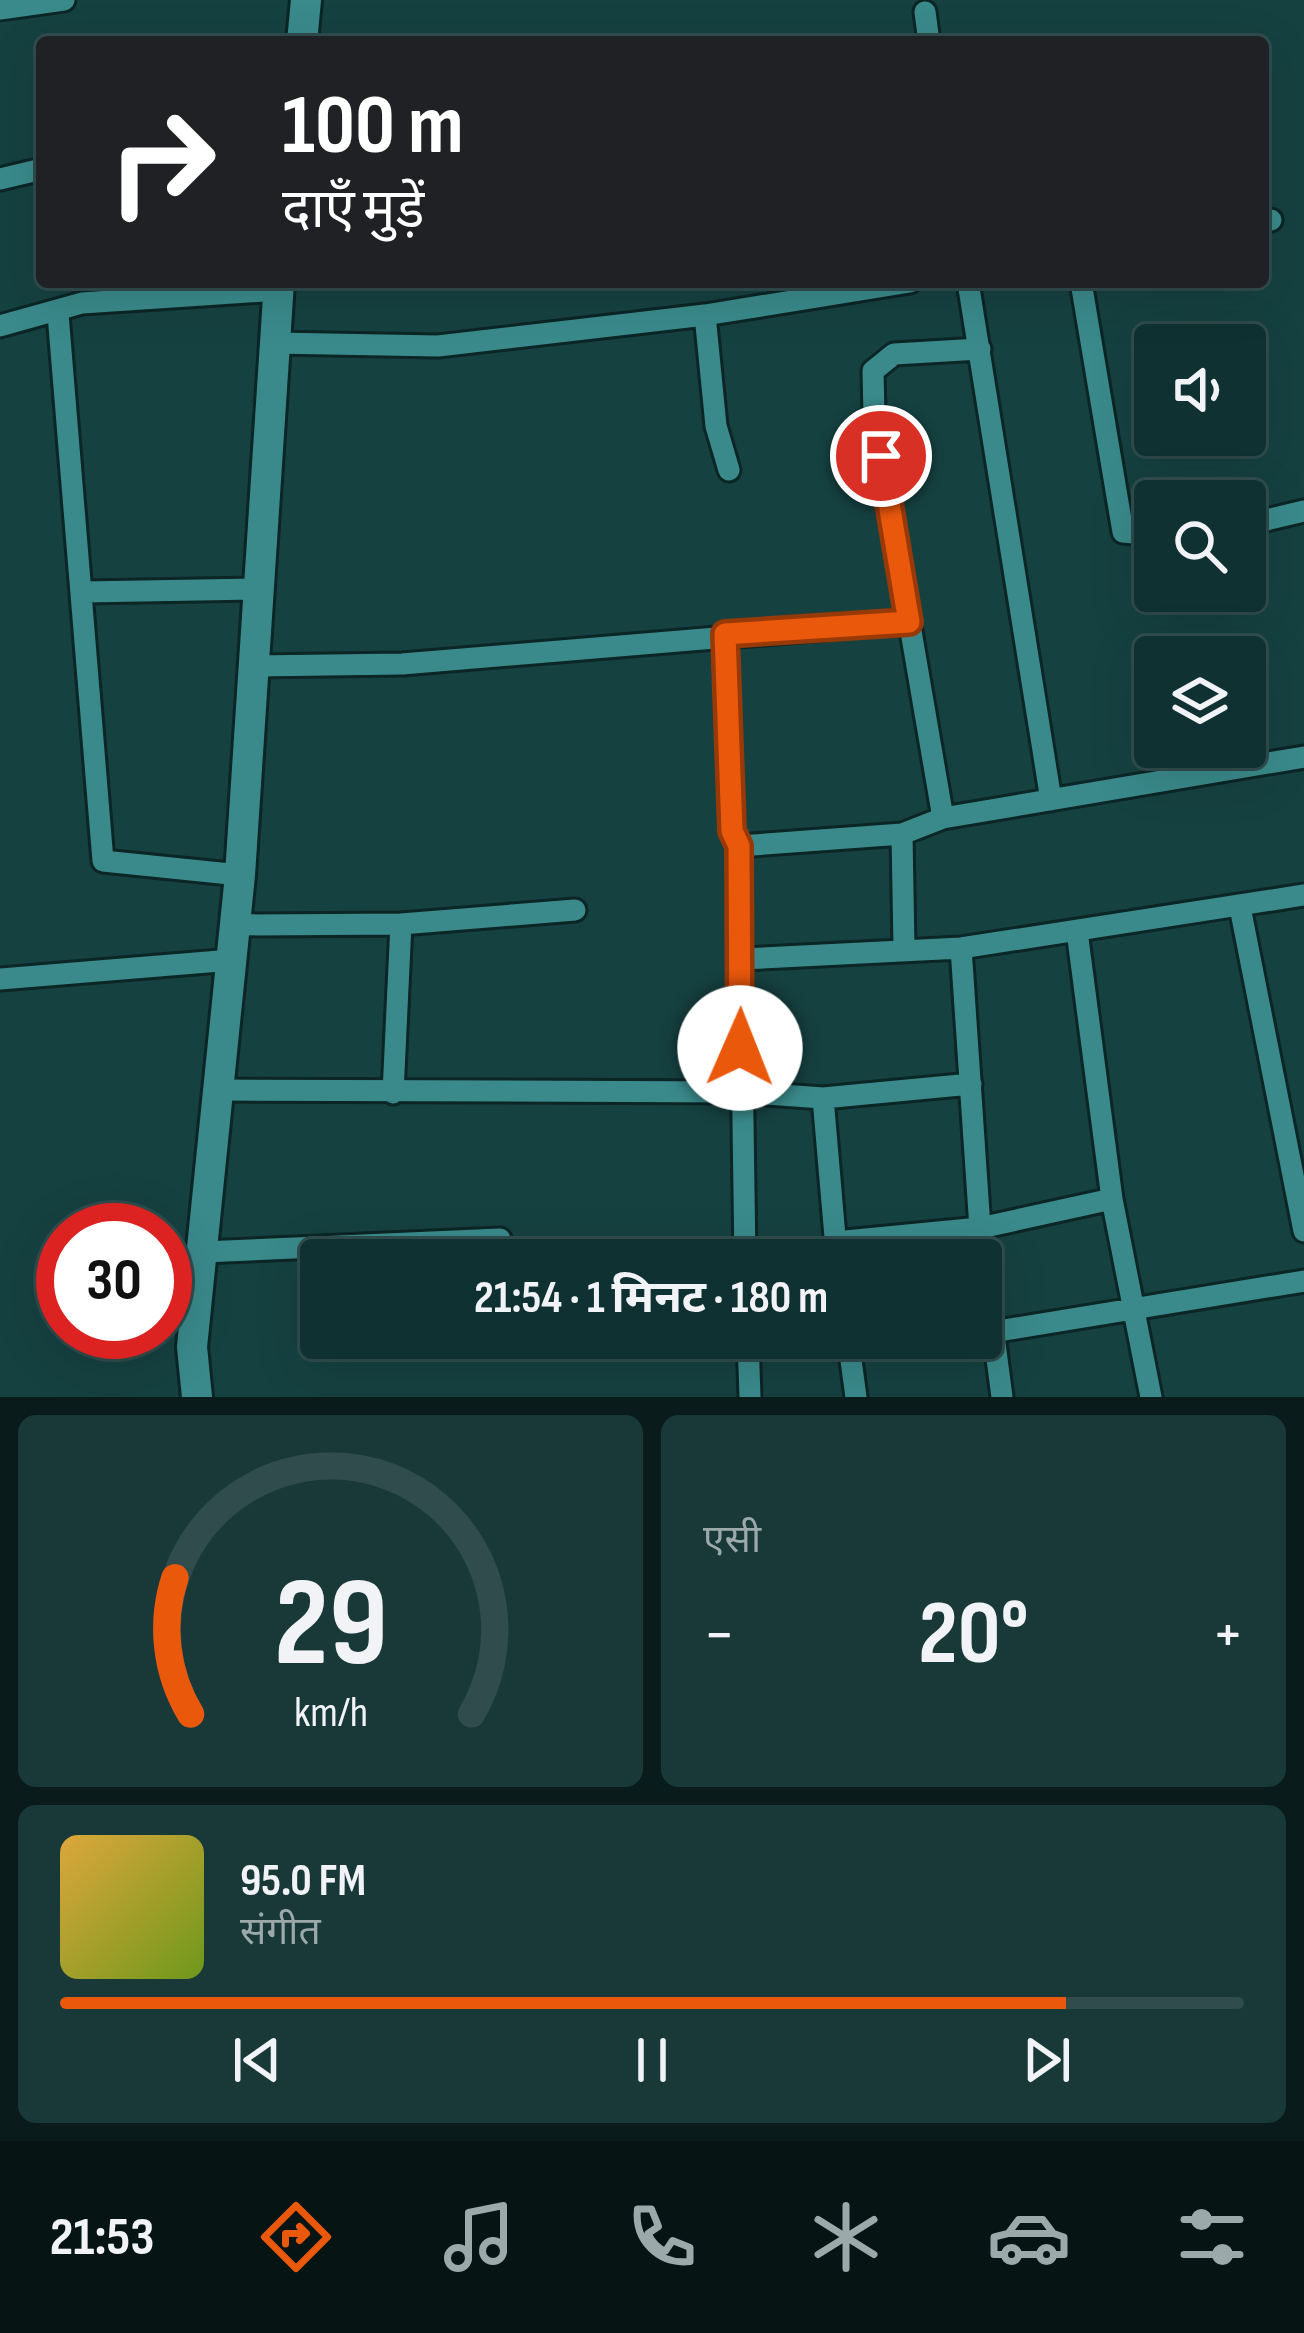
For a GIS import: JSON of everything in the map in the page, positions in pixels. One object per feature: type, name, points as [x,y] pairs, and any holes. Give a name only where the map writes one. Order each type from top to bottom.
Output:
[{"type":"street","points":[[0,9],[64,0]]},
{"type":"street","points":[[303,36],[306,0]]},
{"type":"street","points":[[925,12],[928,36]]},
{"type":"street","points":[[0,179],[36,170]]},
{"type":"street","points":[[0,326],[58,314],[82,303],[256,288]]},
{"type":"street","points":[[197,1397],[192,1347],[240,875],[279,288]]},
{"type":"street","points":[[274,343],[438,346],[705,315],[873,288]]},
{"type":"street","points":[[969,288],[1051,800]]},
{"type":"street","points":[[1082,288],[1123,532],[1134,533]]},
{"type":"street","points":[[58,314],[103,861],[240,875]]},
{"type":"street","points":[[705,315],[716,426],[729,470]]},
{"type":"street","points":[[943,818],[874,415],[873,371],[894,354],[980,349]]},
{"type":"street","points":[[1266,520],[1304,511]]},
{"type":"street","points":[[84,592],[258,590]]},
{"type":"street","points":[[253,666],[402,664],[909,622]]},
{"type":"street","points":[[725,634],[732,831],[739,846],[744,1239]]},
{"type":"street","points":[[739,846],[902,834],[943,818],[1304,758]]},
{"type":"street","points":[[902,834],[904,948]]},
{"type":"street","points":[[742,959],[961,948],[1304,895]]},
{"type":"street","points":[[1240,907],[1304,1231]]},
{"type":"street","points":[[235,925],[401,924],[575,910]]},
{"type":"street","points":[[393,1093],[401,924]]},
{"type":"street","points":[[1077,931],[1112,1199],[1151,1397]]},
{"type":"street","points":[[961,948],[981,1239]]},
{"type":"street","points":[[0,979],[232,960]]},
{"type":"street","points":[[218,1090],[739,1092],[823,1098],[971,1084]]},
{"type":"street","points":[[823,1098],[835,1239]]},
{"type":"street","points":[[911,1239],[1112,1199]]},
{"type":"street","points":[[202,1252],[300,1248]]},
{"type":"street","points":[[1002,1330],[1304,1281]]},
{"type":"street","points":[[749,1359],[750,1397]]},
{"type":"street","points":[[851,1359],[856,1397]]},
{"type":"street","points":[[996,1359],[1002,1397]]},
{"type":"route","points":[[740,1048],[739,846],[732,831],[725,634],[909,622],[881,456]]}]
